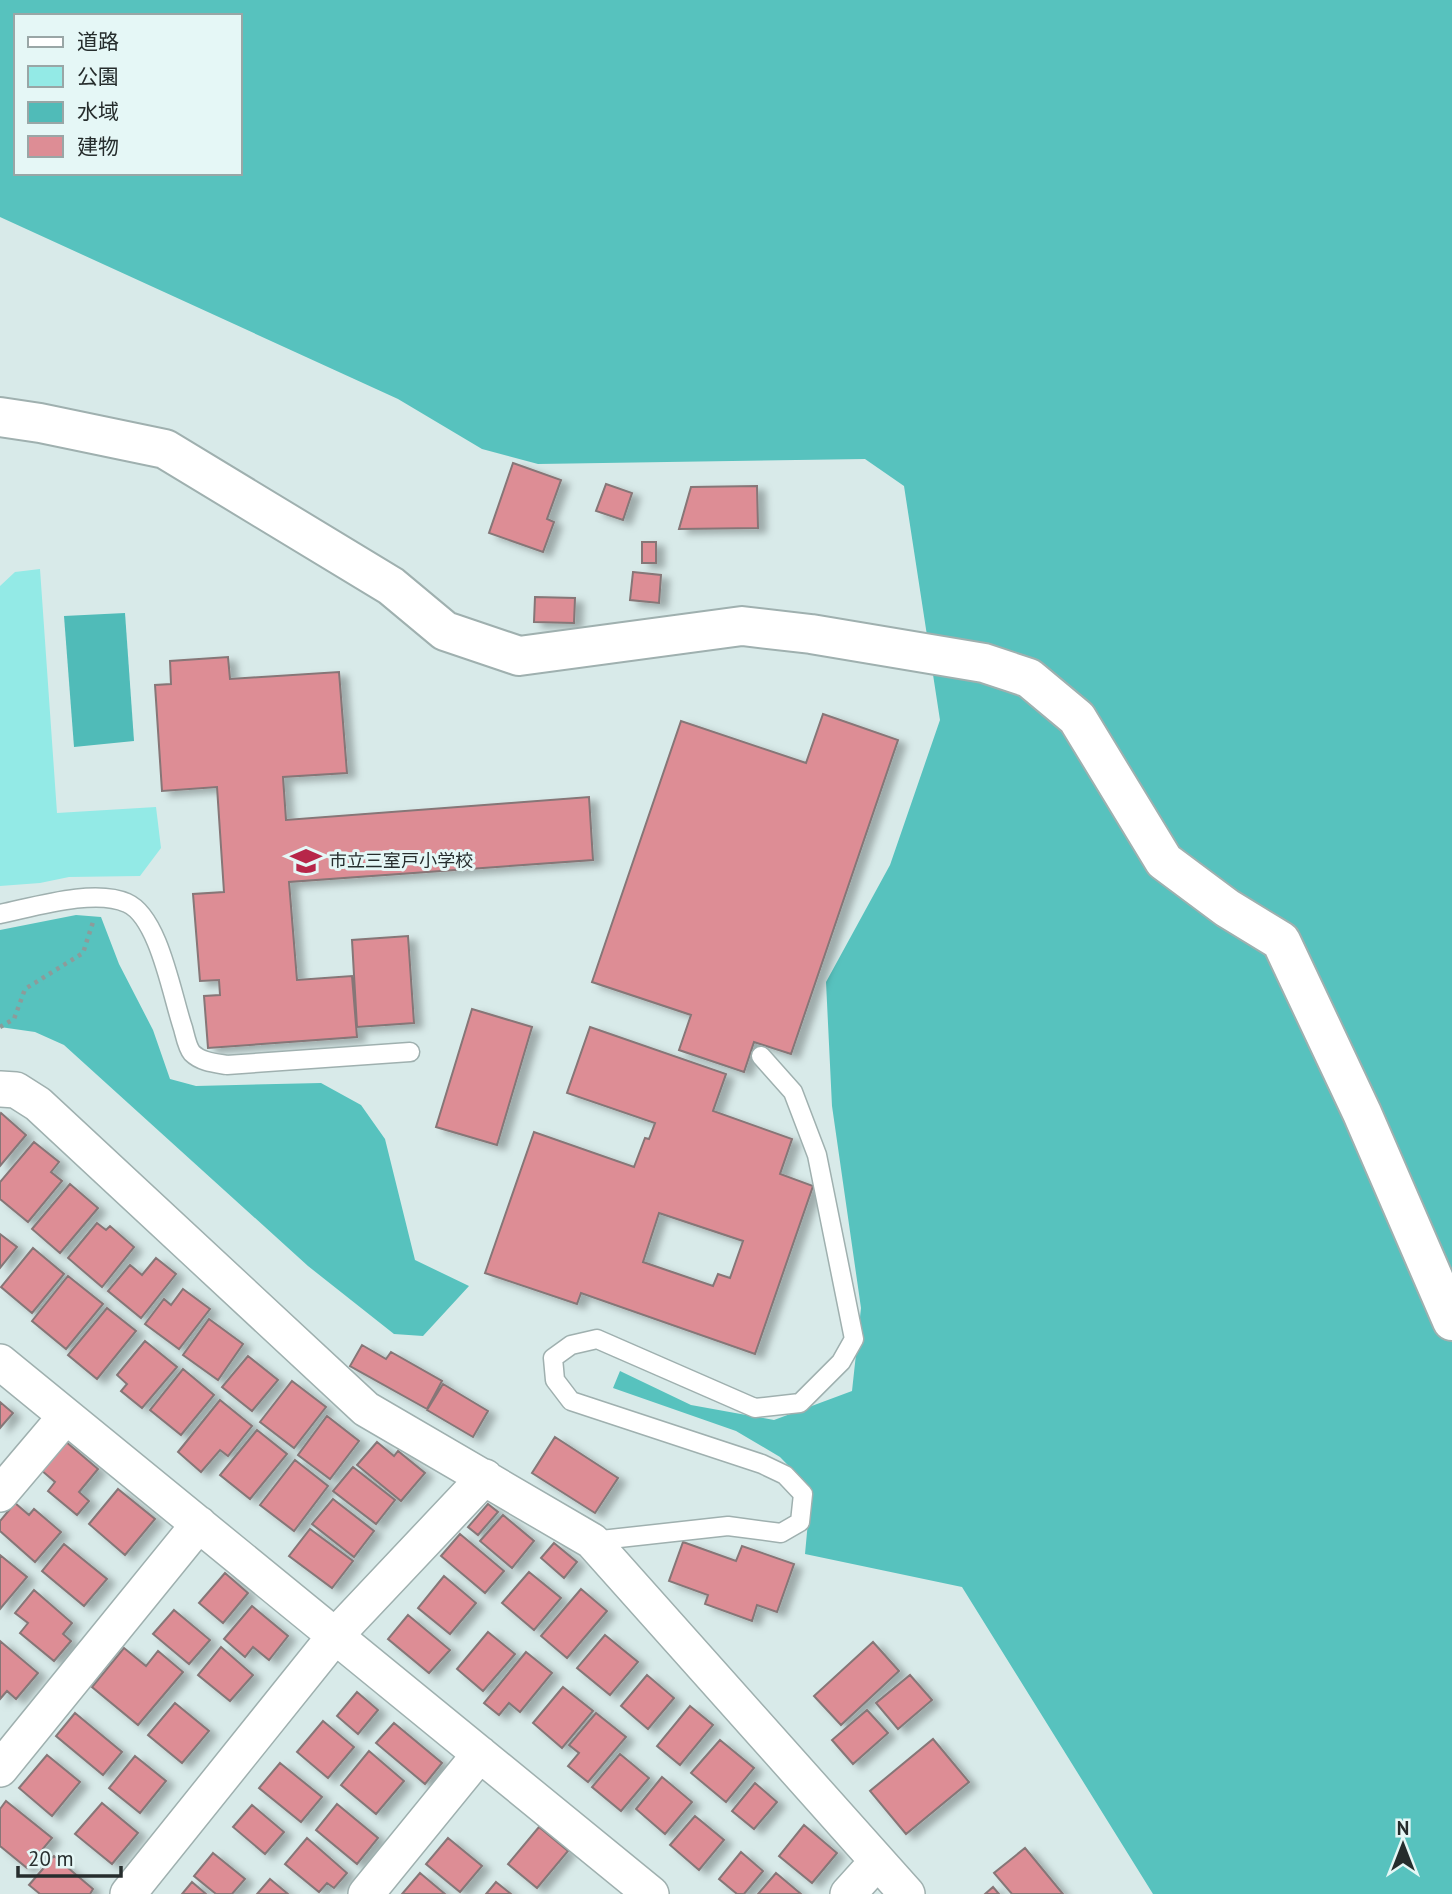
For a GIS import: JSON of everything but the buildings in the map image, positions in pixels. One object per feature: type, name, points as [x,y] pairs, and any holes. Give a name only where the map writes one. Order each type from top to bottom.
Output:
[{"type":"street","points":[[0,417],[165,449],[391,586],[445,631],[519,656],[742,626],[811,634],[984,663],[1029,678],[1077,718],[1164,861],[1227,908],[1281,941],[1363,1113],[1452,1321]]},
{"type":"street","points":[[0,1089],[16,1090],[38,1104],[366,1409],[592,1541],[906,1894]]},
{"type":"street","points":[[0,1362],[480,1754],[611,1882],[651,1894]]},
{"type":"street","points":[[0,1494],[66,1416]]},
{"type":"street","points":[[128,1894],[335,1636],[485,1477]]},
{"type":"street","points":[[0,1769],[199,1524]]},
{"type":"street","points":[[366,1894],[480,1754]]},
{"type":"street","points":[[848,1894],[876,1863]]},
{"type":"lane","points":[[0,914],[63,901],[101,897],[128,903],[145,916],[163,959],[191,1052],[204,1061],[227,1065],[410,1052]]},
{"type":"lane","points":[[592,1541],[729,1526],[781,1533],[800,1522],[803,1494],[785,1475],[762,1464],[571,1401],[555,1380],[553,1358],[572,1345],[597,1339],[755,1408],[800,1403],[841,1362],[853,1339],[817,1155],[793,1092],[761,1056]]},
{"type":"path","points":[[0,1027],[14,1019],[25,989],[83,953],[101,897]]},
{"type":"green space","points":[[40,569],[57,813],[156,807],[161,848],[140,876],[69,877],[40,883],[0,886],[0,586],[15,572]]},
{"type":"shaded area","points":[[0,0],[1452,0],[1452,1894],[1153,1894],[962,1587],[805,1554],[811,1489],[780,1457],[736,1431],[613,1388],[620,1371],[691,1405],[774,1420],[852,1391],[861,1308],[832,1106],[826,982],[890,865],[940,720],[904,486],[865,459],[538,464],[482,449],[398,399],[0,217]]},
{"type":"shaded area","points":[[76,915],[101,917],[119,964],[153,1030],[170,1079],[196,1086],[321,1083],[361,1105],[385,1139],[415,1260],[469,1286],[423,1336],[394,1334],[308,1266],[64,1045],[35,1032],[0,1027],[0,930]]},
{"type":"water","points":[[125,613],[134,741],[74,747],[64,616]]},
{"type":"place","name":"市立三室戸小学校","points":[[306,861]]}]
